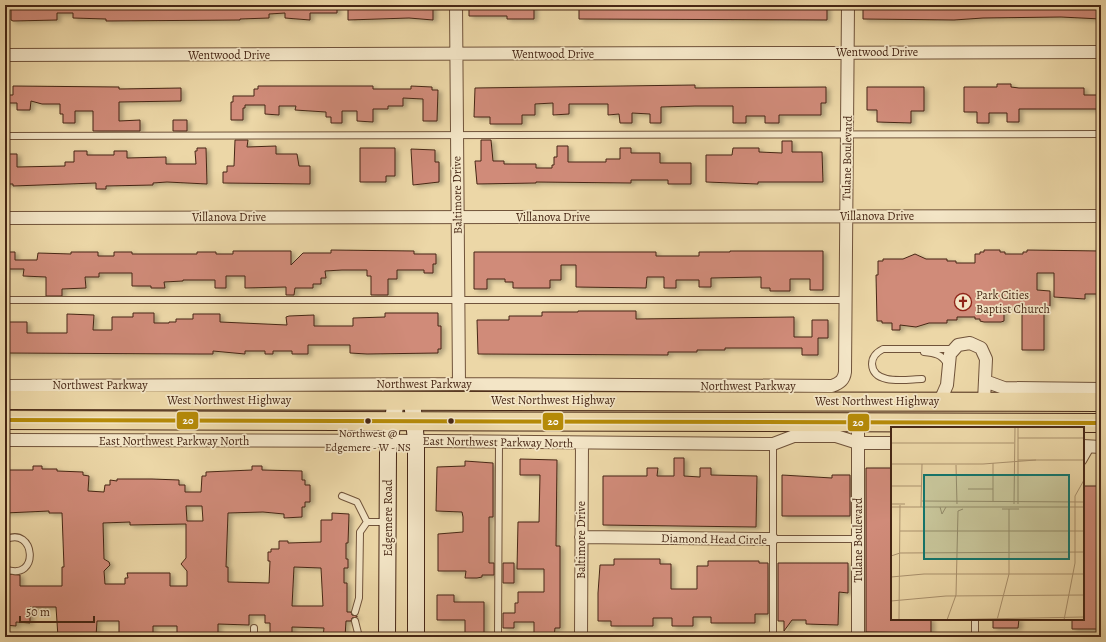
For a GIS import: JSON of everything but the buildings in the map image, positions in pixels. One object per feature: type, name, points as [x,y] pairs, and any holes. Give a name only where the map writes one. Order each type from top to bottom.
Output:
[{"type":"main road","name":"West Northwest Highway","points":[[5,400],[1101,402]]},
{"type":"main road","points":[[859,422],[880,414],[974,414],[981,409],[984,401]]},
{"type":"main road","name":"West Northwest Highway","points":[[5,420],[1101,422]]},
{"type":"street","name":"Baltimore Drive","points":[[456,5],[459,384]]},
{"type":"street","name":"Tulane Boulevard","points":[[841,381],[845,372],[848,5]]},
{"type":"street","name":"Wentwood Drive","points":[[5,55],[1101,52]]},
{"type":"street","name":"Villanova Drive","points":[[5,218],[1101,216]]},
{"type":"street","points":[[940,401],[947,385],[950,354],[953,349],[964,343],[976,345],[980,348],[986,359],[984,401]]},
{"type":"street","name":"Northwest Parkway","points":[[5,386],[459,384],[832,386],[841,381]]},
{"type":"street","points":[[985,381],[1004,388],[1101,388]]},
{"type":"street","points":[[404,400],[414,420],[416,441],[416,637]]},
{"type":"street","name":"Edgemere Road","points":[[388,637],[389,441],[392,420],[404,400]]},
{"type":"street","name":"Tulane Boulevard","points":[[858,637],[859,422]]},
{"type":"street","name":"East Northwest Parkway North","points":[[5,440],[499,441],[773,444],[794,436],[836,436],[858,443],[891,443]]},
{"type":"street","name":"Baltimore Drive","points":[[581,637],[582,442]]},
{"type":"street","name":"Diamond Head Circle","points":[[581,537],[772,539]]},
{"type":"lane","points":[[5,136],[1101,134]]},
{"type":"lane","points":[[5,300],[846,300]]},
{"type":"lane","points":[[903,349],[936,354],[944,358],[948,366]]},
{"type":"lane","points":[[922,379],[884,379],[873,369],[873,359],[883,350],[953,349]]},
{"type":"lane","points":[[498,637],[499,441]]},
{"type":"lane","points":[[773,444],[772,539],[858,539]]},
{"type":"lane","points":[[1084,459],[1092,447]]},
{"type":"lane","points":[[342,496],[357,502],[367,522]]},
{"type":"lane","points":[[367,522],[388,522]]},
{"type":"lane","points":[[355,612],[359,598],[360,532],[367,522]]},
{"type":"lane","points":[[5,540],[13,537],[24,540],[30,549],[31,555],[26,566],[22,569],[10,571],[5,569]]},
{"type":"lane","name":"Diamond Head Circle","points":[[772,539],[773,637]]},
{"type":"lane","points":[[975,620],[975,637]]},
{"type":"lane","points":[[355,621],[359,637]]},
{"type":"lane","points":[[254,628],[254,637]]},
{"type":"transit line","name":"20","points":[[5,420],[1101,423]]},
{"type":"place","name":"Park Cities Baptist Church","points":[[963,302]]},
{"type":"place","name":"Northwest @ Edgemere - W - NS","points":[[368,421]]}]
